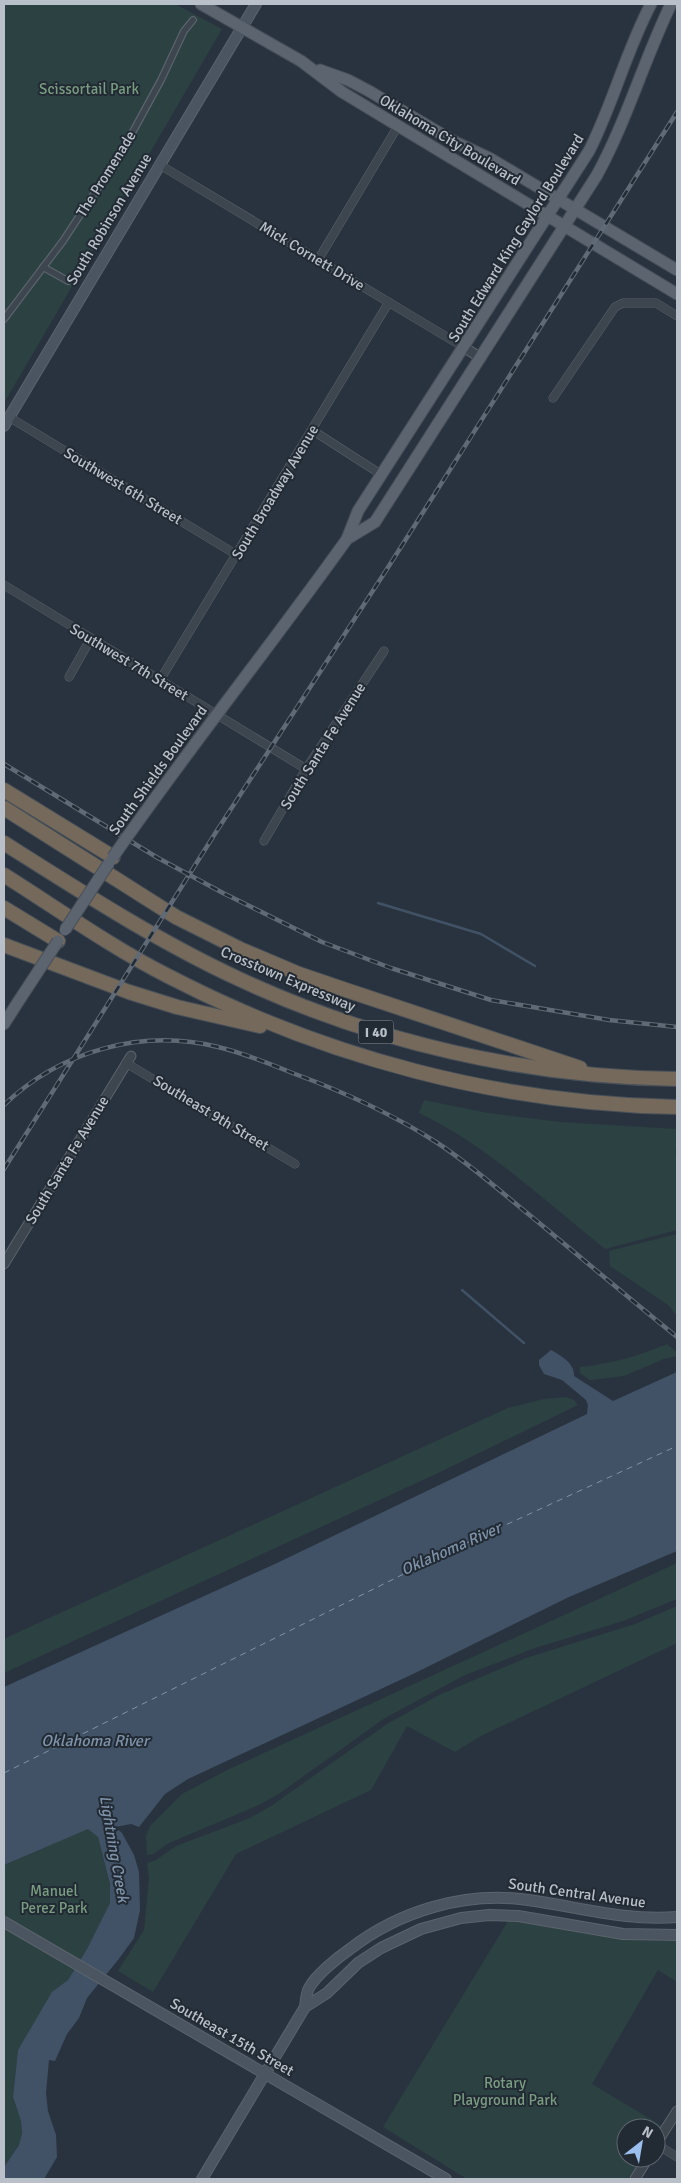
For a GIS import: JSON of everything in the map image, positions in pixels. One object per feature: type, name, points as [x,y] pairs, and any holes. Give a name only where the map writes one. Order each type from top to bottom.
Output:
[{"type":"highway","points":[[4,790],[111,860]]},
{"type":"highway","points":[[4,808],[176,917],[247,952],[334,986],[604,1076]]},
{"type":"highway","name":"Crosstown Expressway","points":[[4,843],[163,940],[238,979],[304,1006],[394,1037],[465,1055],[560,1071],[604,1076],[677,1079]]},
{"type":"highway","name":"I 40","points":[[4,875],[167,976],[248,1014],[308,1038],[408,1070],[468,1084],[565,1100],[644,1107],[677,1107]]},
{"type":"highway","points":[[4,908],[58,941]]},
{"type":"highway","points":[[4,945],[129,992],[177,1007],[308,1038]]},
{"type":"main road","name":"Oklahoma City Boulevard","points":[[201,4],[313,68],[348,80],[370,91],[455,142],[491,159],[677,270]]},
{"type":"main road","name":"South Robinson Avenue","points":[[6,422],[256,4]]},
{"type":"main road","name":"South Edward King Gaylord Boulevard","points":[[382,475],[465,348],[599,132],[637,32],[651,4]]},
{"type":"main road","points":[[382,475],[410,470],[564,226],[614,144],[644,64],[671,4]]},
{"type":"main road","name":"Oklahoma City Boulevard","points":[[313,68],[342,92],[677,294]]},
{"type":"main road","name":"South Shields Boulevard","points":[[347,540],[375,522],[410,470]]},
{"type":"main road","name":"South Shields Boulevard","points":[[4,1024],[111,860],[192,746],[300,605],[347,540],[358,511],[382,475]]},
{"type":"main road","name":"South Central Avenue","points":[[202,2179],[305,2006],[308,1989],[329,1966],[353,1946],[392,1922],[436,1906],[466,1900],[512,1898],[617,1916],[648,1919],[677,1917]]},
{"type":"main road","name":"South Central Avenue","points":[[305,2006],[327,1993],[358,1964],[381,1948],[421,1929],[461,1918],[489,1915],[518,1916],[623,1934],[677,1934]]},
{"type":"main road","name":"Southeast 15th Street","points":[[4,1922],[442,2178]]},
{"type":"street","name":"The Promenade","points":[[4,319],[63,241],[124,148],[161,80],[184,31],[193,20]]},
{"type":"street","points":[[318,260],[398,126]]},
{"type":"street","name":"Mick Cornett Drive","points":[[160,165],[465,348]]},
{"type":"street","points":[[43,266],[68,281]]},
{"type":"street","name":"South Broadway Avenue","points":[[160,680],[389,302]]},
{"type":"street","points":[[554,398],[615,307],[623,303],[656,303],[677,316]]},
{"type":"street","points":[[465,348],[481,358]]},
{"type":"street","name":"Southwest 6th Street","points":[[6,422],[237,554]]},
{"type":"street","points":[[312,430],[382,475]]},
{"type":"street","name":"Southwest 7th Street","points":[[4,585],[306,769]]},
{"type":"street","points":[[69,677],[91,638]]},
{"type":"street","name":"South Santa Fe Avenue","points":[[264,841],[306,769],[384,651]]},
{"type":"street","name":"South Santa Fe Avenue","points":[[4,1264],[128,1059]]},
{"type":"street","name":"Southeast 9th Street","points":[[128,1059],[295,1164]]},
{"type":"street","points":[[666,2128],[677,2110]]},
{"type":"street","points":[[666,2150],[677,2157]]},
{"type":"street","points":[[635,2179],[642,2168]]},
{"type":"green space","name":"Scissortail Park","points":[[4,4],[175,4],[222,29],[4,403]]},
{"type":"green space","points":[[424,1100],[488,1113],[560,1122],[677,1129],[677,1149],[675,1150],[677,1163],[677,1230],[605,1249],[515,1175],[469,1141],[419,1113]]},
{"type":"green space","points":[[677,1234],[677,1316],[668,1305],[610,1266],[609,1251]]},
{"type":"green space","points":[[667,1344],[677,1352],[677,1356],[664,1359],[624,1376],[590,1380],[580,1373],[580,1367],[624,1359]]},
{"type":"green space","points":[[566,1397],[574,1400],[578,1405],[436,1474],[4,1673],[4,1639],[12,1635],[508,1408],[544,1399]]},
{"type":"green space","points":[[677,1563],[677,1599],[623,1621],[535,1648],[465,1675],[385,1718],[280,1793],[259,1805],[169,1843],[153,1854],[147,1855],[146,1836],[150,1826],[182,1794],[227,1770]]},
{"type":"green space","points":[[677,1606],[677,1643],[481,1736],[455,1752],[407,1726],[371,1790],[236,1854],[153,1992],[118,1971],[144,1930],[149,1878],[147,1863],[156,1860],[176,1846],[250,1818],[271,1806],[387,1724],[439,1695],[526,1658],[635,1624]]},
{"type":"green space","name":"Manuel Perez Park","points":[[88,1828],[98,1837],[110,1884],[110,1903],[87,1949],[68,1980],[57,1989],[18,2050],[13,2097],[21,2121],[22,2133],[19,2145],[4,2167],[4,1865]]},
{"type":"green space","name":"Rotary Playground Park","points":[[508,1921],[613,1938],[655,1941],[677,1940],[677,1982],[658,1970],[592,2084],[649,2118],[616,2118],[616,2168],[635,2168],[628,2179],[467,2179],[383,2127]]},
{"type":"water","name":"Oklahoma River","points":[[551,1350],[570,1364],[574,1376],[613,1401],[677,1372],[677,1551],[569,1597],[413,1674],[188,1779],[165,1794],[139,1827],[131,1824],[115,1827],[122,1833],[134,1855],[139,1872],[140,1910],[134,1938],[87,1998],[79,2018],[67,2034],[55,2061],[49,2060],[46,2093],[48,2111],[56,2135],[57,2157],[44,2179],[4,2179],[4,2167],[19,2145],[22,2133],[21,2121],[13,2097],[18,2050],[52,1992],[68,1980],[87,1949],[110,1903],[110,1884],[98,1837],[88,1829],[4,1865],[4,1687],[277,1563],[587,1414],[588,1405],[586,1400],[562,1380],[544,1374],[539,1365],[539,1360]]},
{"type":"waterway","points":[[378,903],[481,934],[535,966]]},
{"type":"waterway","points":[[462,1290],[524,1343]]},
{"type":"ferry route","points":[[4,1773],[462,1545],[677,1446]]},
{"type":"railway","points":[[4,1169],[216,832],[387,569],[677,112]]},
{"type":"railway","points":[[4,764],[158,858],[223,893],[322,942],[391,968],[491,1000],[609,1020],[677,1027]]},
{"type":"railway","points":[[4,1105],[26,1086],[50,1070],[76,1058],[132,1043],[160,1040],[189,1042],[218,1047],[247,1056],[350,1096],[402,1122],[436,1142],[485,1178],[677,1337]]},
{"type":"water label","name":"Lightning Creek","points":[[114,1849]]}]
